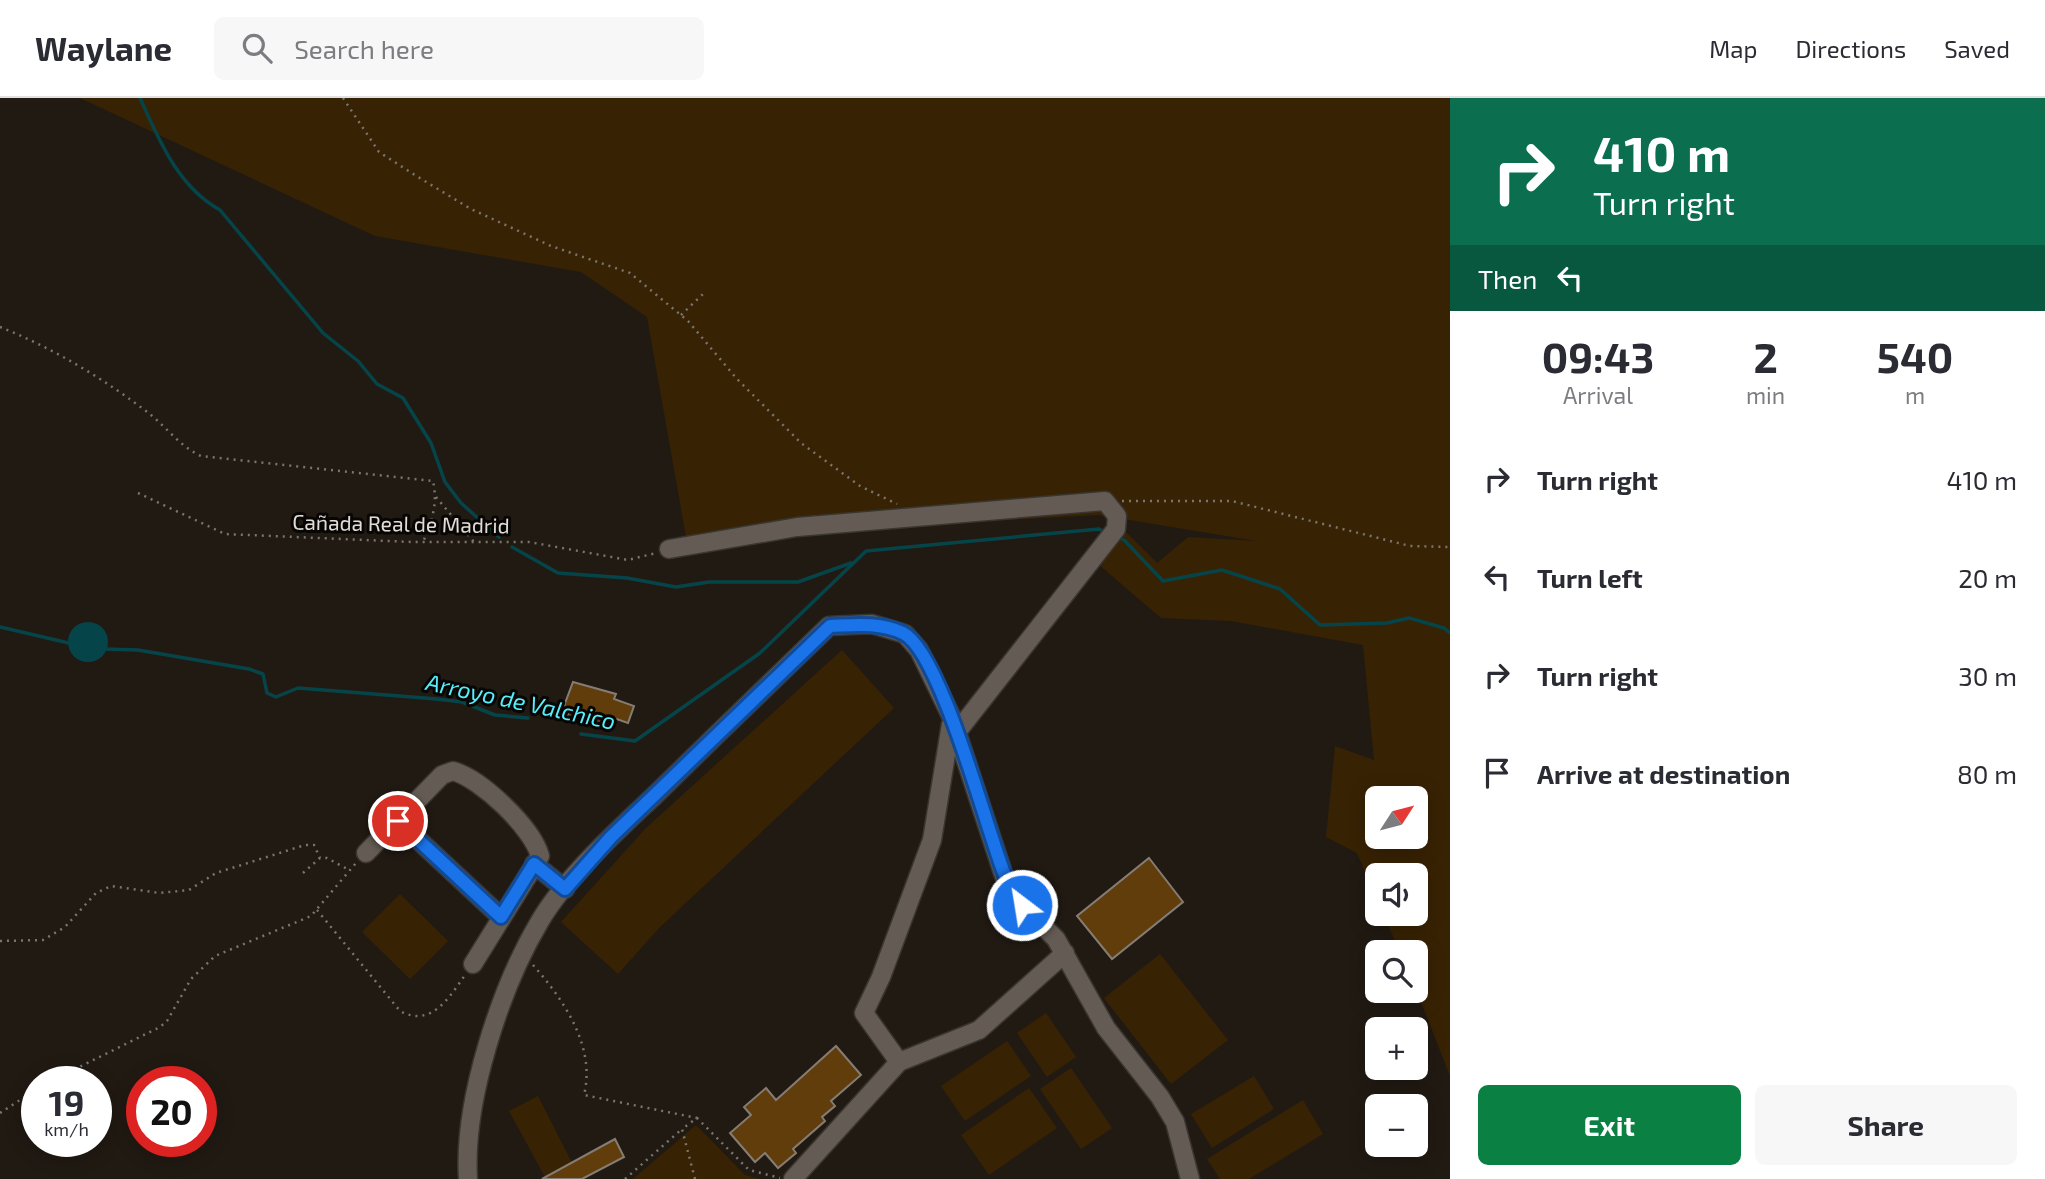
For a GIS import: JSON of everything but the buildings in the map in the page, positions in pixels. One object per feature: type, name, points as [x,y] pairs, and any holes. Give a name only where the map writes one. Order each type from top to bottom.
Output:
[{"type":"street","points":[[669,549],[797,527],[1105,500],[1117,516],[1111,535],[954,725],[932,840],[881,977],[864,1013],[899,1062]]},
{"type":"street","points":[[468,1179],[470,1122],[477,1076],[523,956],[541,919],[611,837],[830,626],[872,624],[905,634],[919,650],[954,725],[1004,876],[1022,905],[1065,953],[1106,1028],[1160,1097],[1175,1122],[1190,1179]]},
{"type":"street","points":[[366,853],[442,775],[453,771],[464,774],[506,808],[530,835],[540,856],[473,964]]},
{"type":"street","points":[[398,821],[501,917]]},
{"type":"street","points":[[534,864],[565,889]]},
{"type":"street","points":[[793,1179],[899,1062],[979,1030],[1065,953]]},
{"type":"path","points":[[344,98],[379,152],[471,209],[551,246],[630,273],[681,315],[737,379],[802,443],[860,486],[902,506]]},
{"type":"path","points":[[681,315],[703,294]]},
{"type":"path","points":[[0,327],[86,372],[152,416],[189,451],[201,456],[433,481],[436,497],[432,522],[423,542]]},
{"type":"path","name":"Cañada Real de Madrid","points":[[138,493],[225,534],[423,542],[528,542],[628,560],[669,549]]},
{"type":"path","points":[[436,497],[474,542]]},
{"type":"path","points":[[1105,500],[1232,501],[1410,546],[1450,547]]},
{"type":"path","points":[[0,941],[43,940],[65,927],[96,893],[111,886],[159,893],[190,890],[216,873],[305,845],[314,845],[320,858]]},
{"type":"path","points":[[81,1066],[160,1027],[167,1021],[191,979],[215,956],[304,920],[366,853]]},
{"type":"path","points":[[303,873],[320,858],[327,858],[349,870]]},
{"type":"path","points":[[317,909],[400,1011],[410,1017],[419,1019],[430,1015],[447,1002],[473,964]]},
{"type":"path","points":[[523,956],[552,989],[580,1036],[587,1054],[589,1075],[584,1095],[697,1118],[749,1170],[786,1179]]},
{"type":"path","points":[[0,1113],[21,1099]]},
{"type":"path","points":[[625,1179],[697,1118]]},
{"type":"path","points":[[682,1129],[695,1179]]},
{"type":"shaded area","points":[[80,98],[1450,98],[1450,1076],[1421,1003],[1428,1003],[1428,940],[1395,940],[1388,926],[1428,926],[1428,863],[1365,863],[1365,872],[1357,853],[1326,837],[1335,746],[1374,760],[1363,645],[1231,621],[1161,618],[1098,564],[1123,529],[1157,563],[1188,537],[1257,541],[1099,515],[686,537],[647,317],[581,272],[375,236]]},
{"type":"shaded area","points":[[842,650],[894,708],[659,928],[618,974],[561,922],[646,828]]},
{"type":"shaded area","points":[[400,894],[448,941],[410,979],[362,932]]},
{"type":"shaded area","points":[[1160,954],[1228,1040],[1171,1084],[1104,998]]},
{"type":"shaded area","points":[[1046,1013],[1076,1057],[1047,1077],[1017,1033]]},
{"type":"shaded area","points":[[1007,1041],[1031,1076],[965,1121],[941,1086]]},
{"type":"shaded area","points":[[1071,1068],[1112,1128],[1081,1149],[1040,1089]]},
{"type":"shaded area","points":[[1254,1076],[1274,1109],[1212,1148],[1191,1114]]},
{"type":"shaded area","points":[[1029,1088],[1057,1128],[989,1175],[961,1135]]},
{"type":"shaded area","points":[[538,1096],[572,1163],[545,1177],[509,1111]]},
{"type":"shaded area","points":[[1303,1100],[1323,1134],[1249,1179],[1220,1179],[1207,1159]]},
{"type":"shaded area","points":[[696,1125],[745,1175],[759,1179],[633,1179]]},
{"type":"water","points":[[88,622],[102,628],[108,642],[102,656],[88,662],[74,656],[68,642],[74,628]]},
{"type":"waterway","points":[[140,98],[181,176],[192,189],[220,210],[323,333],[358,361],[377,384],[403,398],[431,443],[445,482],[461,503],[499,537]]},
{"type":"waterway","name":"Arroyo de Valchico","points":[[581,734],[635,741],[760,653],[866,551],[1099,529],[1107,533]]},
{"type":"waterway","name":"Arroyo de Valchico","points":[[1117,537],[1124,540],[1163,581],[1222,570],[1280,589],[1320,625],[1387,623],[1409,618],[1444,628],[1450,633]]},
{"type":"waterway","points":[[512,547],[558,573],[627,578],[676,587],[709,582],[798,582],[851,563]]},
{"type":"waterway","name":"Arroyo de Valchico","points":[[0,627],[73,644]]},
{"type":"waterway","name":"Arroyo de Valchico","points":[[105,649],[138,650],[249,669],[263,674],[267,693],[276,697],[298,688],[437,699],[462,702],[495,715],[528,718]]},
{"type":"route","points":[[398,821],[501,917],[534,864],[565,889],[611,837],[830,626],[872,624],[905,634],[919,650],[952,718],[1004,876],[1022,905]]}]
